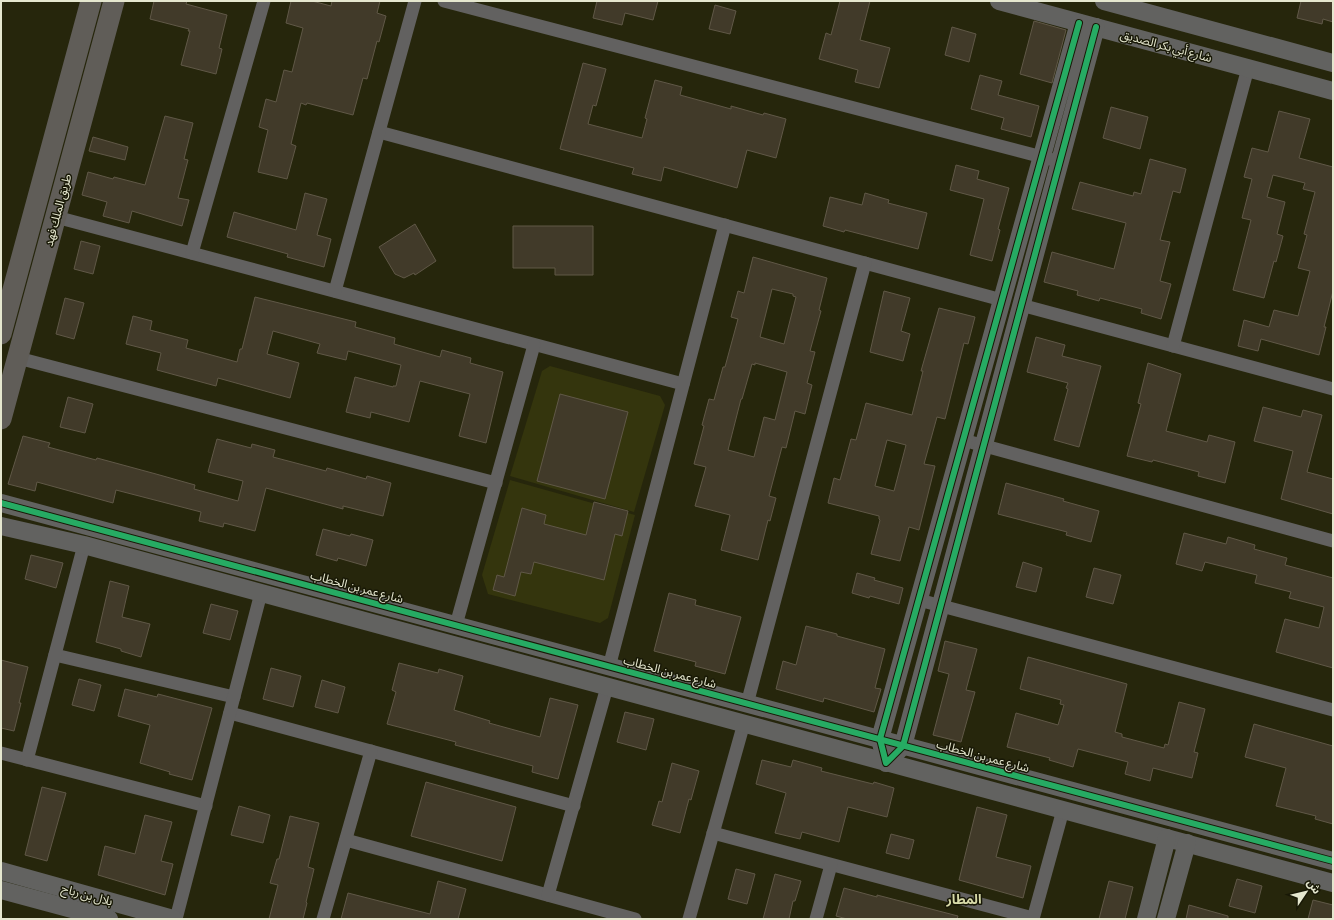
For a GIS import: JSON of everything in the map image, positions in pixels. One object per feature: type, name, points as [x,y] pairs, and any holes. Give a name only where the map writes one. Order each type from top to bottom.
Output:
[{"type":"main road","name":"طريق الملك فهد","points":[[1,334],[91,1]]},
{"type":"main road","name":"طريق الملك فهد","points":[[1,419],[114,1]]},
{"type":"street","points":[[192,253],[264,1]]},
{"type":"street","points":[[335,292],[415,1]]},
{"type":"street","points":[[444,1],[1060,161]]},
{"type":"street","name":"شارع أبي بكر الصديق","points":[[999,1],[1333,91]]},
{"type":"street","points":[[1104,1],[1333,63]]},
{"type":"street","points":[[886,763],[880,739],[1042,157],[1087,25]]},
{"type":"street","points":[[886,763],[904,746],[1060,161],[1087,25]]},
{"type":"street","points":[[1173,346],[1248,68]]},
{"type":"street","points":[[379,132],[1002,300]]},
{"type":"street","points":[[56,217],[683,384]]},
{"type":"street","points":[[609,667],[725,225]]},
{"type":"street","points":[[747,704],[865,263]]},
{"type":"street","points":[[1021,305],[1333,389]]},
{"type":"street","points":[[456,625],[534,344]]},
{"type":"street","points":[[18,358],[496,484]]},
{"type":"street","points":[[963,440],[1333,541]]},
{"type":"street","name":"شارع عمر بن الخطاب","points":[[1,503],[1333,861]]},
{"type":"street","points":[[1,526],[84,545],[744,723],[886,763],[1333,882]]},
{"type":"street","points":[[27,760],[84,545]]},
{"type":"street","points":[[175,919],[261,593]]},
{"type":"street","points":[[919,600],[1333,710]]},
{"type":"street","points":[[55,655],[234,697]]},
{"type":"street","points":[[548,895],[607,687]]},
{"type":"street","points":[[230,713],[574,806]]},
{"type":"street","points":[[689,919],[744,723]]},
{"type":"street","points":[[323,919],[371,751]]},
{"type":"street","points":[[1,752],[206,806]]},
{"type":"street","points":[[713,833],[1033,919],[1063,810]]},
{"type":"street","points":[[1146,919],[1167,838]]},
{"type":"street","points":[[346,840],[636,919]]},
{"type":"street","points":[[1166,919],[1187,843]]},
{"type":"street","points":[[816,919],[831,865]]},
{"type":"street","name":"بلال بن رباح","points":[[1,871],[175,919]]},
{"type":"street","name":"بلال بن رباح","points":[[1,890],[97,918]]},
{"type":"shaded area","points":[[550,366],[660,396],[665,405],[634,512],[510,476],[542,371]]},
{"type":"shaded area","points":[[510,480],[635,515],[608,618],[600,623],[488,594],[482,575]]},
{"type":"building","points":[[154,1],[187,1],[186,4],[227,15],[219,48],[222,49],[216,74],[181,65],[190,31],[188,31],[189,29],[150,19]]},
{"type":"building","points":[[291,1],[312,1],[331,6],[332,1],[380,1],[377,13],[386,16],[379,42],[377,41],[367,79],[363,78],[353,115],[307,103],[306,105],[301,103],[291,144],[296,146],[287,179],[258,172],[268,130],[259,127],[266,99],[276,102],[284,70],[292,72],[303,28],[286,23]]},
{"type":"building","points":[[597,1],[658,1],[653,20],[625,13],[622,25],[593,18]]},
{"type":"building","points":[[840,1],[870,1],[860,40],[890,48],[879,88],[855,82],[858,70],[819,59],[826,33],[831,35]]},
{"type":"building","points":[[1301,1],[1333,1],[1333,22],[1323,19],[1322,24],[1297,18]]},
{"type":"building","points":[[715,5],[736,11],[730,34],[709,29]]},
{"type":"building","points":[[1034,21],[1066,30],[1052,83],[1020,74]]},
{"type":"building","points":[[952,27],[976,34],[969,62],[945,55]]},
{"type":"building","points":[[583,63],[606,69],[596,106],[593,105],[588,124],[642,138],[647,119],[645,118],[655,80],[682,87],[680,95],[731,109],[731,106],[763,115],[764,113],[786,119],[776,158],[747,150],[737,188],[664,167],[661,181],[632,174],[634,168],[560,149]]},
{"type":"building","points":[[980,75],[1002,81],[998,95],[1039,106],[1031,137],[1001,129],[1004,118],[971,109]]},
{"type":"building","points":[[1111,107],[1148,117],[1140,149],[1103,138]]},
{"type":"building","points":[[1279,111],[1310,119],[1299,158],[1333,167],[1333,291],[1319,355],[1261,339],[1258,351],[1238,346],[1244,320],[1269,327],[1274,310],[1298,316],[1310,271],[1298,268],[1307,235],[1304,234],[1315,192],[1303,189],[1305,183],[1273,175],[1267,197],[1285,202],[1277,234],[1283,236],[1276,262],[1274,261],[1264,298],[1233,290],[1251,220],[1242,218],[1252,179],[1244,177],[1252,148],[1268,152]]},
{"type":"building","points":[[165,116],[193,123],[184,159],[188,160],[178,198],[189,200],[182,226],[132,211],[129,223],[103,216],[107,202],[82,195],[88,172],[113,179],[114,177],[145,185]]},
{"type":"building","points":[[93,137],[128,147],[125,160],[89,151]]},
{"type":"building","points":[[1150,159],[1186,169],[1180,193],[1173,191],[1160,240],[1170,242],[1160,281],[1171,284],[1161,319],[1141,313],[1142,309],[1100,298],[1099,301],[1077,295],[1078,291],[1044,282],[1052,252],[1114,269],[1126,223],[1072,209],[1080,182],[1133,196],[1134,192],[1141,194]]},
{"type":"building","points":[[956,165],[979,171],[977,179],[1009,188],[998,229],[1000,230],[992,261],[970,255],[984,199],[950,190]]},
{"type":"building","points":[[305,193],[327,199],[317,235],[331,239],[324,267],[287,257],[288,254],[227,237],[234,212],[296,230]]},
{"type":"building","points":[[865,193],[889,200],[888,203],[927,213],[918,249],[845,230],[844,232],[823,226],[830,197],[862,205]]},
{"type":"building","points":[[415,224],[436,261],[415,275],[414,273],[404,278],[395,274],[379,247]]},
{"type":"building","points":[[513,226],[593,226],[593,275],[555,275],[555,268],[513,268]]},
{"type":"building","points":[[81,241],[100,246],[93,274],[74,269]]},
{"type":"building","points":[[753,257],[827,278],[819,310],[821,311],[810,351],[815,352],[807,383],[812,385],[805,414],[795,411],[786,448],[782,447],[769,496],[776,498],[770,521],[768,520],[758,560],[721,550],[730,515],[695,506],[706,467],[694,464],[704,426],[702,425],[709,399],[714,400],[738,319],[731,317],[738,291],[744,293]],"holes":[[[772,289],[793,294],[793,296],[796,297],[784,344],[760,337]],[[755,363],[787,372],[775,420],[764,417],[754,457],[728,450],[741,399],[752,364],[755,365]]]},
{"type":"building","points":[[884,291],[910,298],[901,331],[910,334],[903,361],[870,352]]},
{"type":"building","points":[[255,297],[356,322],[355,327],[395,338],[394,344],[440,357],[442,350],[471,358],[470,363],[503,372],[486,443],[459,436],[470,394],[420,381],[409,422],[371,412],[370,418],[346,412],[355,377],[393,387],[396,386],[401,365],[348,351],[346,360],[317,353],[320,344],[273,331],[267,354],[299,363],[290,398],[218,378],[216,386],[157,370],[161,353],[126,344],[133,316],[152,321],[150,330],[188,340],[186,348],[237,362],[240,349],[242,349]]},
{"type":"building","points":[[65,298],[84,303],[74,339],[56,334]]},
{"type":"building","points":[[939,308],[975,317],[968,344],[964,343],[945,419],[937,417],[924,464],[935,466],[919,530],[909,527],[900,561],[871,554],[880,520],[879,516],[828,503],[834,478],[840,480],[851,439],[856,440],[866,403],[912,415],[923,371],[921,371]],"holes":[[[887,440],[906,445],[894,491],[875,486]]]},
{"type":"building","points":[[1036,337],[1065,345],[1062,356],[1101,366],[1079,447],[1054,440],[1068,389],[1066,388],[1068,383],[1027,372]]},
{"type":"building","points":[[1148,363],[1181,374],[1166,431],[1207,442],[1209,435],[1235,442],[1225,483],[1198,476],[1199,472],[1153,460],[1152,462],[1127,456],[1141,404],[1138,403]]},
{"type":"building","points":[[560,394],[628,412],[605,499],[537,481]]},
{"type":"building","points":[[68,397],[93,404],[85,433],[60,427]]},
{"type":"building","points":[[1263,407],[1301,417],[1303,410],[1322,415],[1307,472],[1333,479],[1333,514],[1281,499],[1293,451],[1254,441]]},
{"type":"building","points":[[23,436],[50,443],[48,447],[96,460],[97,458],[195,485],[194,489],[238,501],[243,481],[208,472],[217,439],[251,448],[252,444],[275,450],[273,457],[326,471],[327,468],[366,479],[367,476],[391,483],[383,516],[343,506],[343,509],[266,488],[255,531],[224,523],[223,527],[199,521],[201,512],[116,490],[113,503],[37,482],[35,491],[8,484]]},
{"type":"building","points":[[1006,483],[1064,499],[1063,501],[1099,511],[1091,542],[1066,535],[1067,532],[998,514]]},
{"type":"building","points":[[594,502],[628,511],[622,536],[615,534],[604,580],[534,562],[531,574],[521,572],[515,596],[493,590],[497,575],[504,577],[522,508],[546,515],[544,524],[586,535]]},
{"type":"building","points":[[323,529],[373,540],[366,566],[338,558],[337,561],[316,555]]},
{"type":"building","points":[[1184,533],[1226,544],[1228,537],[1255,545],[1254,549],[1287,558],[1285,565],[1333,578],[1333,668],[1276,652],[1285,619],[1319,628],[1324,607],[1289,598],[1291,592],[1255,583],[1257,575],[1205,562],[1202,571],[1176,564]]},
{"type":"building","points":[[31,555],[63,563],[56,588],[25,579]]},
{"type":"building","points":[[1023,562],[1042,568],[1036,592],[1016,587]]},
{"type":"building","points":[[1094,568],[1121,575],[1113,604],[1086,597]]},
{"type":"building","points":[[857,573],[875,578],[874,580],[903,588],[899,604],[852,593]]},
{"type":"building","points":[[110,581],[129,586],[122,617],[150,624],[141,657],[121,651],[121,649],[96,642]]},
{"type":"building","points":[[669,593],[696,600],[695,605],[741,617],[725,674],[695,666],[696,662],[654,651]]},
{"type":"building","points":[[211,604],[238,611],[230,640],[203,633]]},
{"type":"building","points":[[806,626],[885,649],[875,688],[881,689],[874,712],[824,698],[823,702],[776,689],[783,661],[796,665]]},
{"type":"building","points":[[945,641],[977,649],[966,690],[975,692],[961,742],[933,735],[949,674],[938,671]]},
{"type":"building","points":[[1028,657],[1127,684],[1115,732],[1122,734],[1122,737],[1164,748],[1165,744],[1168,745],[1179,702],[1205,709],[1194,752],[1198,753],[1192,778],[1153,768],[1150,781],[1125,774],[1128,762],[1078,749],[1073,767],[1049,760],[1050,758],[1007,747],[1016,713],[1058,725],[1064,705],[1060,704],[1061,700],[1020,689]]},
{"type":"building","points":[[1,660],[28,667],[14,731],[1,728]]},
{"type":"building","points":[[399,663],[438,673],[439,669],[463,676],[454,710],[490,721],[489,723],[540,737],[550,698],[578,705],[558,779],[532,772],[533,766],[455,745],[456,742],[387,724],[396,692],[392,690]]},
{"type":"building","points":[[271,668],[301,676],[293,707],[263,699]]},
{"type":"building","points":[[79,679],[101,685],[94,711],[72,705]]},
{"type":"building","points":[[322,680],[345,687],[338,713],[315,707]]},
{"type":"building","points":[[125,689],[157,697],[158,694],[212,708],[192,780],[169,774],[170,772],[140,763],[150,725],[118,716]]},
{"type":"building","points":[[625,712],[654,719],[646,750],[617,742]]},
{"type":"building","points":[[1254,724],[1333,746],[1333,824],[1315,819],[1316,816],[1276,806],[1286,768],[1245,757]]},
{"type":"building","points":[[762,760],[791,767],[793,760],[822,768],[821,771],[873,784],[874,782],[894,788],[887,817],[848,807],[839,842],[802,832],[800,839],[775,833],[786,793],[756,784]]},
{"type":"building","points":[[672,763],[699,771],[691,800],[689,799],[680,833],[652,825],[659,801],[662,802]]},
{"type":"building","points":[[426,782],[516,807],[502,861],[411,836]]},
{"type":"building","points":[[42,787],[66,793],[47,861],[25,855]]},
{"type":"building","points":[[239,806],[270,815],[263,843],[231,835]]},
{"type":"building","points":[[977,807],[1007,815],[996,857],[1031,866],[1023,898],[959,880]]},
{"type":"building","points":[[145,815],[172,822],[161,861],[173,864],[165,895],[98,875],[105,846],[135,854]]},
{"type":"building","points":[[290,816],[319,823],[308,867],[314,869],[303,919],[269,919],[278,885],[270,883],[277,859],[279,859]]},
{"type":"building","points":[[891,834],[914,840],[909,859],[886,853]]},
{"type":"building","points":[[736,869],[755,874],[747,904],[728,899]]},
{"type":"building","points":[[775,874],[801,881],[795,901],[793,901],[789,919],[763,919]]},
{"type":"building","points":[[1237,879],[1262,886],[1255,913],[1229,906]]},
{"type":"building","points":[[438,881],[466,889],[458,919],[341,919],[348,893],[430,914]]},
{"type":"building","points":[[1109,881],[1133,887],[1125,919],[1099,919]]},
{"type":"building","points":[[844,888],[958,916],[957,919],[847,919],[836,916]]},
{"type":"building","points":[[1313,900],[1333,905],[1333,919],[1308,919]]},
{"type":"building","points":[[1189,905],[1228,916],[1228,919],[1186,919]]},
{"type":"cycle path","points":[[1079,23],[880,739],[886,763],[903,746],[1096,27]]},
{"type":"cycle path","points":[[1,503],[1333,861]]},
{"type":"district","name":"المطار","points":[[964,899]]}]
